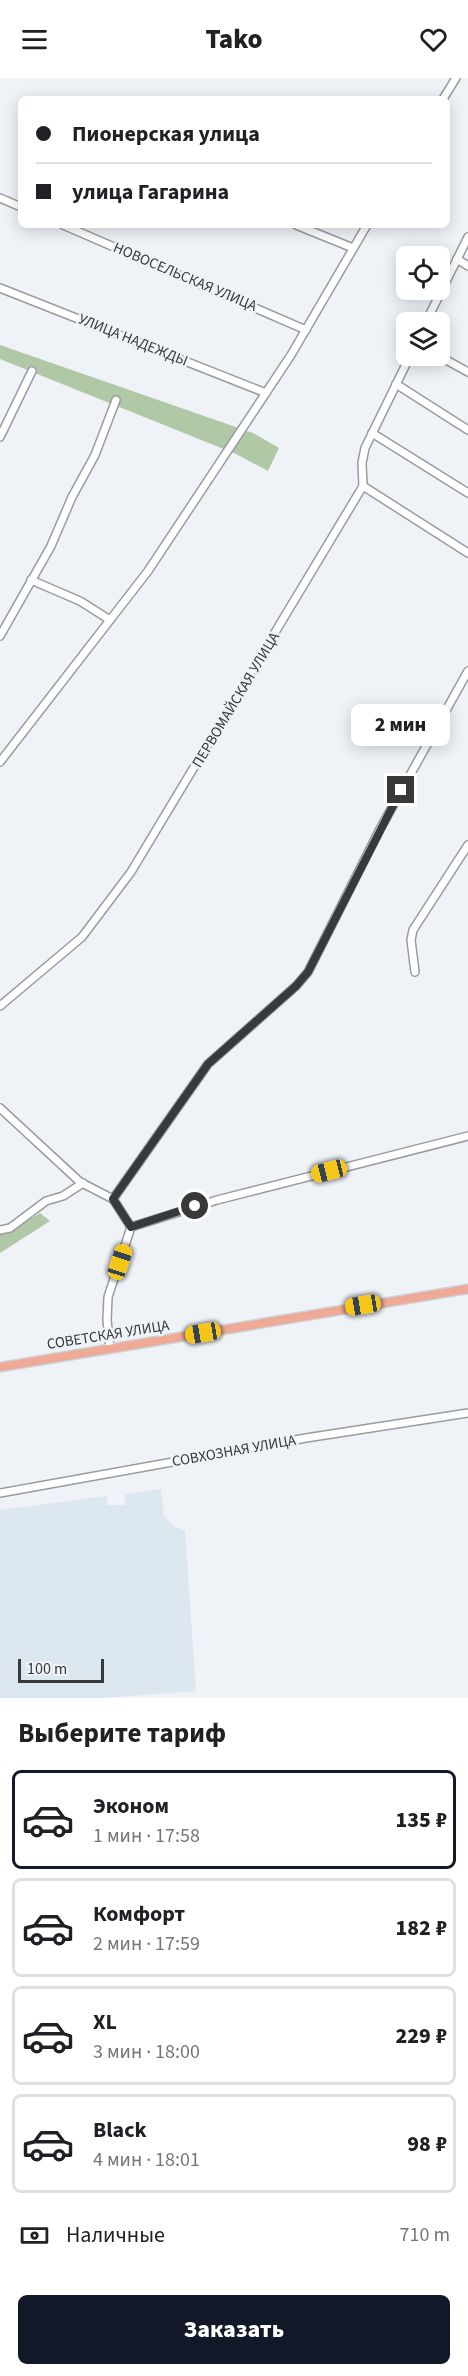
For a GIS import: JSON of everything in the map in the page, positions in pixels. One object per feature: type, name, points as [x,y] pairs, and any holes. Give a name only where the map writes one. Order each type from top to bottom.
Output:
[{"type":"main road","name":"СОВЕТСКАЯ УЛИЦА","points":[[0,1367],[468,1289]]},
{"type":"street","points":[[445,96],[456,78]]},
{"type":"street","points":[[0,198],[18,206]]},
{"type":"street","name":"НОВОСЕЛЬСКАЯ УЛИЦА","points":[[70,228],[306,330]]},
{"type":"street","points":[[303,228],[353,248]]},
{"type":"street","points":[[0,762],[148,571],[306,330],[365,228]]},
{"type":"street","points":[[431,312],[468,237]]},
{"type":"street","points":[[457,259],[468,266]]},
{"type":"street","name":"УЛИЦА НАДЕЖДЫ","points":[[0,288],[266,393]]},
{"type":"street","points":[[450,362],[468,372]]},
{"type":"street","points":[[405,366],[365,448],[362,463],[363,486],[468,553]]},
{"type":"street","points":[[0,437],[32,372]]},
{"type":"street","points":[[396,384],[468,430]]},
{"type":"street","points":[[0,636],[51,546],[62,517],[95,455],[116,400]]},
{"type":"street","points":[[372,433],[468,494]]},
{"type":"street","name":"ПЕРВОМАЙСКАЯ УЛИЦА","points":[[0,1006],[82,937],[131,872],[363,486]]},
{"type":"street","points":[[31,580],[80,601],[110,620]]},
{"type":"street","points":[[113,1199],[208,1064],[296,986],[308,972],[380,829],[468,671]]},
{"type":"street","points":[[415,972],[411,940],[413,930],[468,845]]},
{"type":"street","points":[[0,1108],[83,1184],[113,1199],[131,1227]]},
{"type":"street","points":[[131,1227],[217,1200],[468,1136]]},
{"type":"street","points":[[0,1230],[10,1228],[46,1202],[63,1196],[83,1184]]},
{"type":"street","points":[[110,1349],[107,1320],[108,1297],[131,1227]]},
{"type":"street","name":"СОВХОЗНАЯ УЛИЦА","points":[[0,1493],[306,1438],[468,1413]]},
{"type":"shaded area","points":[[161,1489],[164,1516],[175,1527],[185,1530],[196,1691],[103,1698],[0,1698],[0,1510],[107,1496],[107,1505],[125,1505],[125,1494]]},
{"type":"green space","points":[[0,345],[253,433],[279,448],[268,471],[236,454],[0,359]]},
{"type":"green space","points":[[40,1213],[50,1221],[0,1253],[0,1234],[13,1230]]},
{"type":"route","points":[[195,1206],[131,1227],[113,1199],[208,1064],[296,986],[308,972],[401,790]]}]
